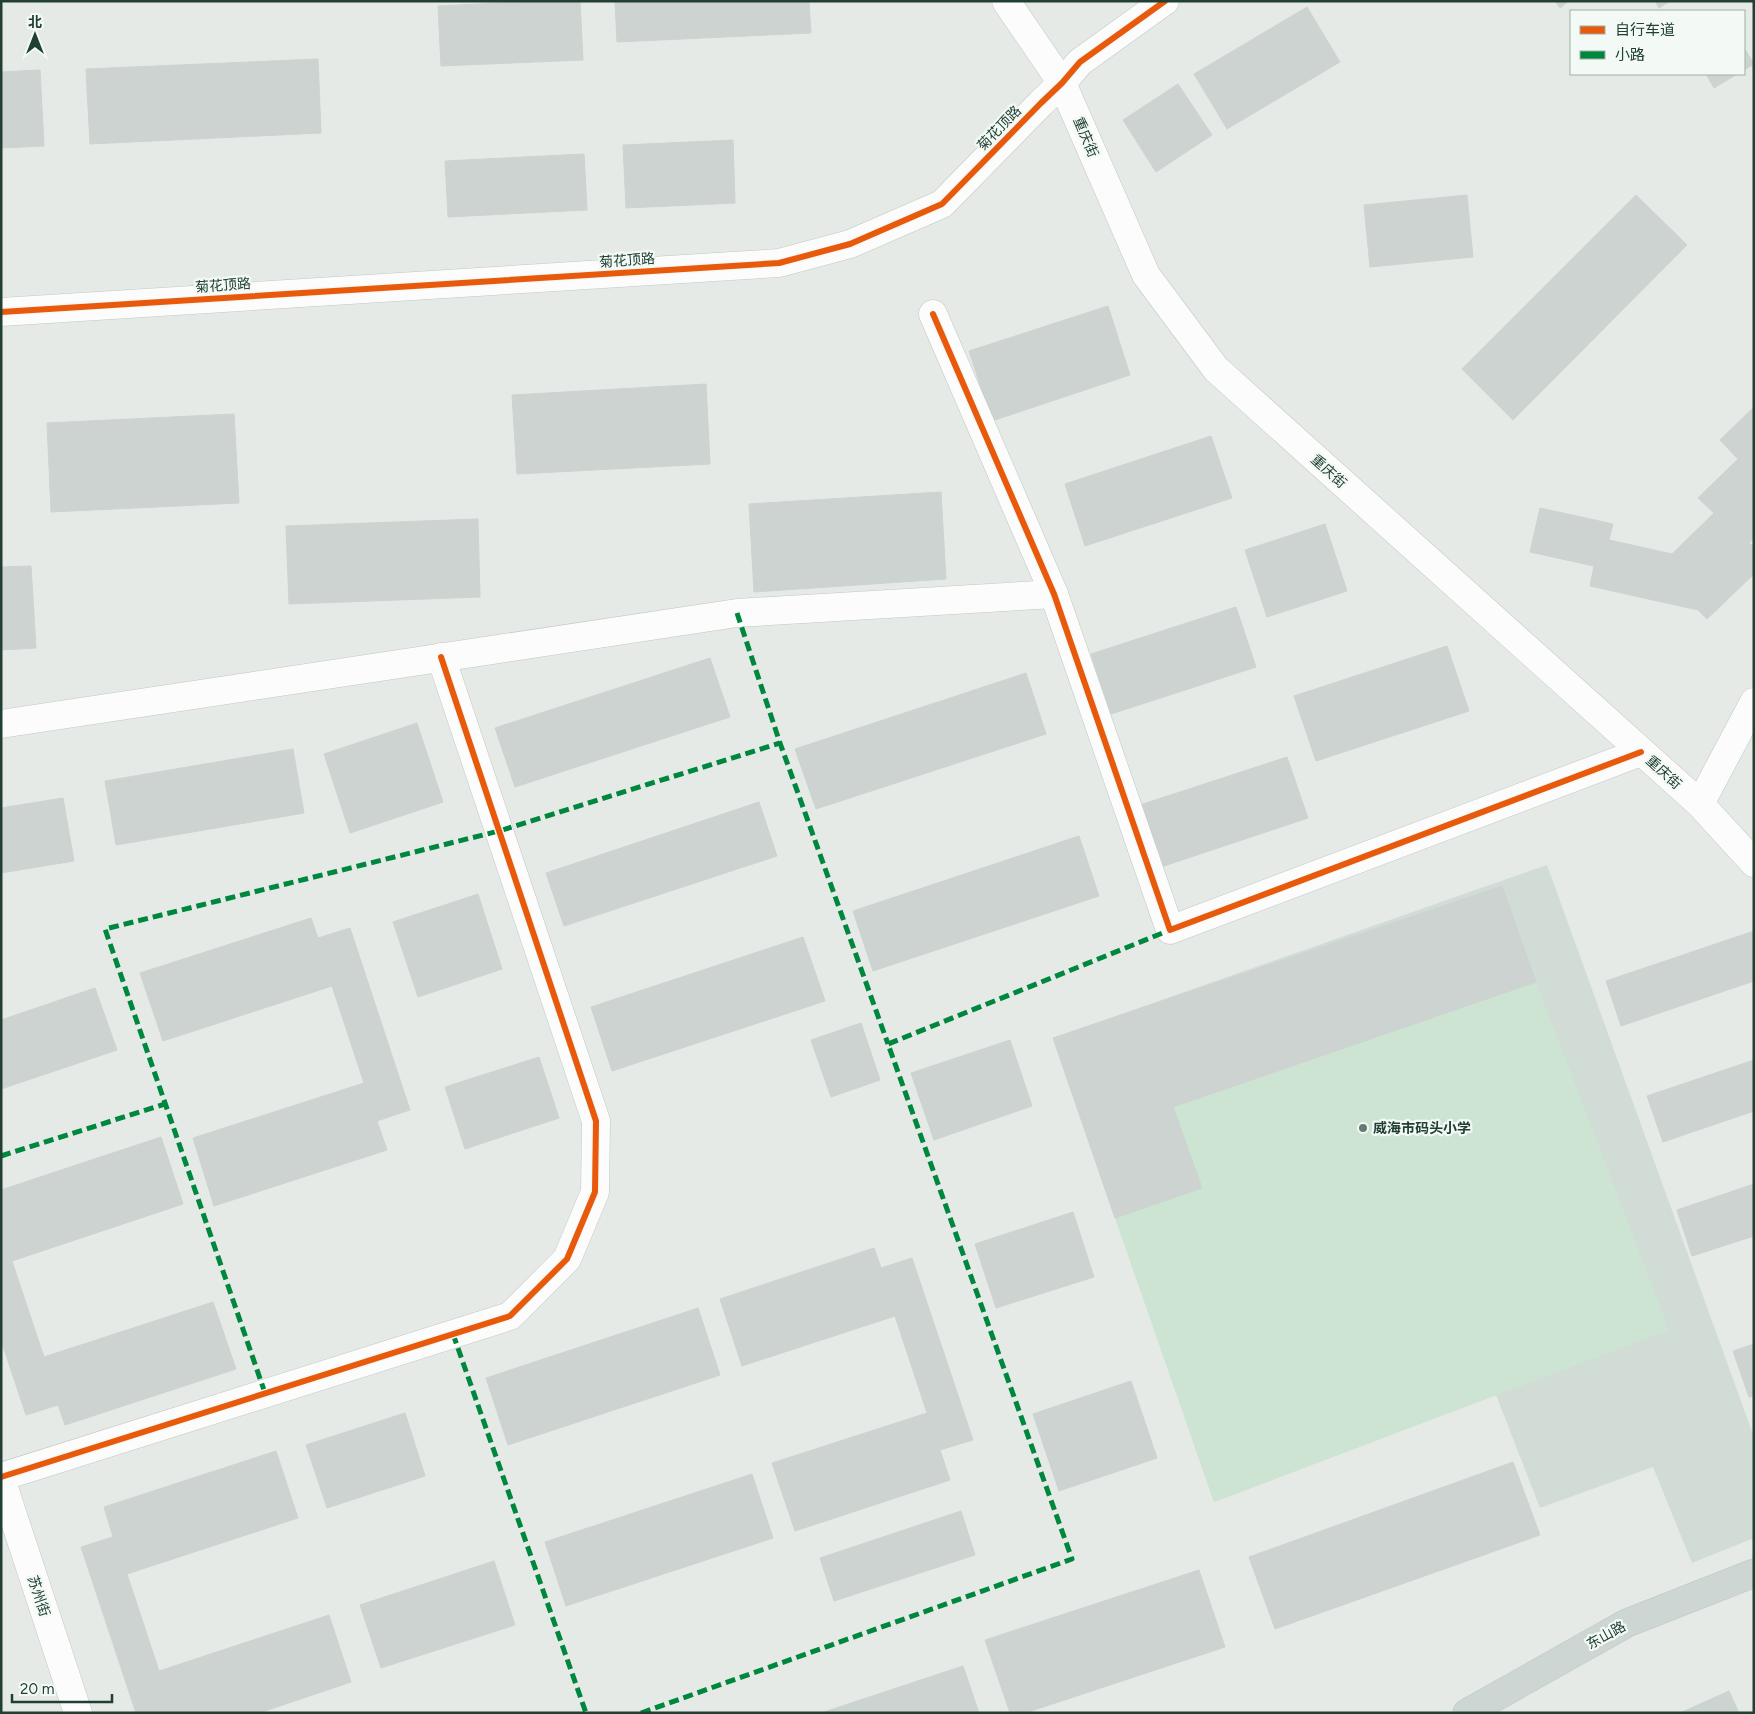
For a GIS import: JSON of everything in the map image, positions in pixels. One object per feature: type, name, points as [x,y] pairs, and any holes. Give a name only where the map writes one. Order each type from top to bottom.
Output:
[{"type":"main road","name":"东山路","points":[[1467,1713],[1627,1623],[1754,1573]]},
{"type":"street","name":"重庆街","points":[[1006,1],[1062,83],[1146,275],[1216,369],[1700,804],[1754,863]]},
{"type":"street","name":"菊花顶路","points":[[1,312],[779,263],[850,244],[942,204],[1062,83],[1080,62],[1165,1]]},
{"type":"street","points":[[933,314],[1054,594],[1170,930],[1641,752]]},
{"type":"street","points":[[1,724],[737,613],[1054,594]]},
{"type":"street","points":[[1,1478],[510,1316],[567,1259],[596,1192],[596,1121],[441,657]]},
{"type":"street","points":[[1700,804],[1754,702]]},
{"type":"street","name":"苏州街","points":[[1,1478],[78,1713]]},
{"type":"shaded area","name":"威海市码头小学","points":[[1547,865],[1754,1437],[1754,1538],[1692,1563],[1653,1467],[1540,1508],[1496,1395],[1214,1502],[1053,1038]]},
{"type":"green space","points":[[1536,982],[1669,1330],[1214,1502],[1115,1218],[1202,1188],[1173,1107]]},
{"type":"building","points":[[580,1],[583,60],[441,66],[438,6]]},
{"type":"building","points":[[615,1],[809,1],[811,33],[617,42]]},
{"type":"building","points":[[1555,1],[1569,1],[1560,8]]},
{"type":"building","points":[[1655,1],[1670,1],[1659,8]]},
{"type":"building","points":[[1307,7],[1340,62],[1227,129],[1194,74]]},
{"type":"building","points":[[1745,50],[1754,64],[1745,69]]},
{"type":"building","points":[[318,59],[321,133],[90,144],[86,69]]},
{"type":"building","points":[[40,70],[44,146],[1,148],[1,72]]},
{"type":"building","points":[[1707,75],[1735,75],[1714,88]]},
{"type":"building","points":[[1178,84],[1212,135],[1156,172],[1123,120]]},
{"type":"building","points":[[733,140],[735,203],[626,208],[623,145]]},
{"type":"building","points":[[584,154],[587,210],[448,217],[445,161]]},
{"type":"building","points":[[1467,195],[1473,257],[1370,267],[1364,205]]},
{"type":"building","points":[[1636,195],[1687,245],[1513,420],[1462,369]]},
{"type":"building","points":[[1108,306],[1130,375],[992,421],[969,351]]},
{"type":"building","points":[[706,384],[710,464],[517,474],[512,395]]},
{"type":"building","points":[[1754,407],[1754,538],[1749,543],[1754,547],[1754,574],[1707,619],[1698,610],[1590,586],[1594,566],[1530,552],[1540,508],[1613,524],[1609,540],[1672,554],[1714,513],[1698,498],[1738,459],[1720,440]]},
{"type":"building","points":[[234,414],[239,503],[51,512],[47,423]]},
{"type":"building","points":[[1211,436],[1232,498],[1085,546],[1065,484]]},
{"type":"building","points":[[941,492],[946,579],[754,592],[749,504]]},
{"type":"building","points":[[478,519],[480,597],[289,604],[286,526]]},
{"type":"building","points":[[1325,524],[1347,591],[1267,617],[1245,550]]},
{"type":"building","points":[[31,566],[36,648],[1,650],[1,567]]},
{"type":"building","points":[[1236,607],[1256,667],[1111,714],[1091,654]]},
{"type":"building","points":[[1447,646],[1469,711],[1316,761],[1294,696]]},
{"type":"building","points":[[710,658],[730,717],[515,787],[495,728]]},
{"type":"building","points":[[1026,673],[1046,734],[816,809],[795,749]]},
{"type":"building","points":[[417,723],[443,802],[350,833],[324,754]]},
{"type":"building","points":[[293,749],[304,813],[116,845],[105,781]]},
{"type":"building","points":[[1287,757],[1308,818],[1161,867],[1140,805]]},
{"type":"building","points":[[63,798],[74,861],[1,873],[1,808]]},
{"type":"building","points":[[759,802],[777,856],[564,926],[546,873]]},
{"type":"building","points":[[1079,836],[1099,896],[873,971],[853,911]]},
{"type":"building","points":[[1502,886],[1536,982],[1173,1107],[1202,1188],[1115,1218],[1053,1038]]},
{"type":"building","points":[[478,894],[502,969],[418,997],[393,922]]},
{"type":"building","points":[[311,918],[318,938],[350,928],[410,1110],[377,1121],[387,1150],[214,1206],[193,1138],[364,1083],[332,986],[163,1041],[140,973]]},
{"type":"building","points":[[1754,931],[1754,981],[1621,1026],[1606,981]]},
{"type":"building","points":[[803,937],[825,1001],[612,1071],[591,1007]]},
{"type":"building","points":[[95,988],[117,1050],[1,1089],[1,1020]]},
{"type":"building","points":[[861,1023],[880,1080],[831,1097],[811,1040]]},
{"type":"building","points":[[1010,1040],[1032,1106],[934,1140],[911,1073]]},
{"type":"building","points":[[539,1057],[559,1118],[465,1149],[445,1087]]},
{"type":"building","points":[[1754,1060],[1754,1111],[1663,1142],[1647,1096]]},
{"type":"building","points":[[161,1137],[183,1204],[12,1261],[44,1357],[213,1302],[236,1369],[65,1425],[58,1405],[26,1415],[1,1340],[1,1190]]},
{"type":"building","points":[[1754,1184],[1754,1236],[1692,1256],[1677,1210]]},
{"type":"building","points":[[1073,1212],[1094,1277],[996,1308],[975,1244]]},
{"type":"building","points":[[874,1248],[881,1268],[912,1258],[973,1440],[940,1450],[950,1480],[795,1531],[772,1463],[927,1413],[895,1316],[742,1366],[720,1299]]},
{"type":"building","points":[[698,1308],[720,1375],[508,1445],[486,1378]]},
{"type":"building","points":[[1754,1344],[1754,1396],[1749,1397],[1733,1351]]},
{"type":"building","points":[[1131,1381],[1157,1458],[1059,1491],[1033,1414]]},
{"type":"building","points":[[405,1413],[425,1476],[327,1508],[306,1445]]},
{"type":"building","points":[[276,1451],[298,1518],[127,1574],[159,1671],[329,1615],[351,1682],[259,1713],[136,1713],[81,1547],[113,1537],[104,1507]]},
{"type":"building","points":[[1513,1462],[1540,1535],[1275,1629],[1249,1557]]},
{"type":"building","points":[[752,1474],[773,1538],[566,1606],[545,1542]]},
{"type":"building","points":[[961,1511],[975,1555],[834,1601],[820,1558]]},
{"type":"building","points":[[494,1561],[515,1625],[381,1668],[360,1605]]},
{"type":"building","points":[[1199,1570],[1225,1647],[1025,1713],[1010,1713],[985,1640]]},
{"type":"building","points":[[963,1666],[979,1713],[821,1713]]},
{"type":"building","points":[[1729,1691],[1739,1713],[1680,1713]]},
{"type":"marked path","points":[[737,613],[780,743],[888,1044]]},
{"type":"marked path","points":[[265,1393],[105,929],[499,831],[780,743]]},
{"type":"marked path","points":[[641,1713],[1072,1559],[888,1044],[1170,930]]},
{"type":"marked path","points":[[1,1156],[165,1104]]},
{"type":"marked path","points":[[453,1334],[586,1713]]},
{"type":"cycle path","points":[[1,312],[779,263],[850,244],[942,204],[1062,83],[1080,62],[1165,1]]},
{"type":"cycle path","points":[[933,314],[1054,594],[1170,930],[1641,752]]},
{"type":"cycle path","points":[[1,1477],[510,1316],[567,1259],[595,1192],[596,1121],[441,657]]},
{"type":"place","name":"威海市码头小学","points":[[1363,1128]]}]
